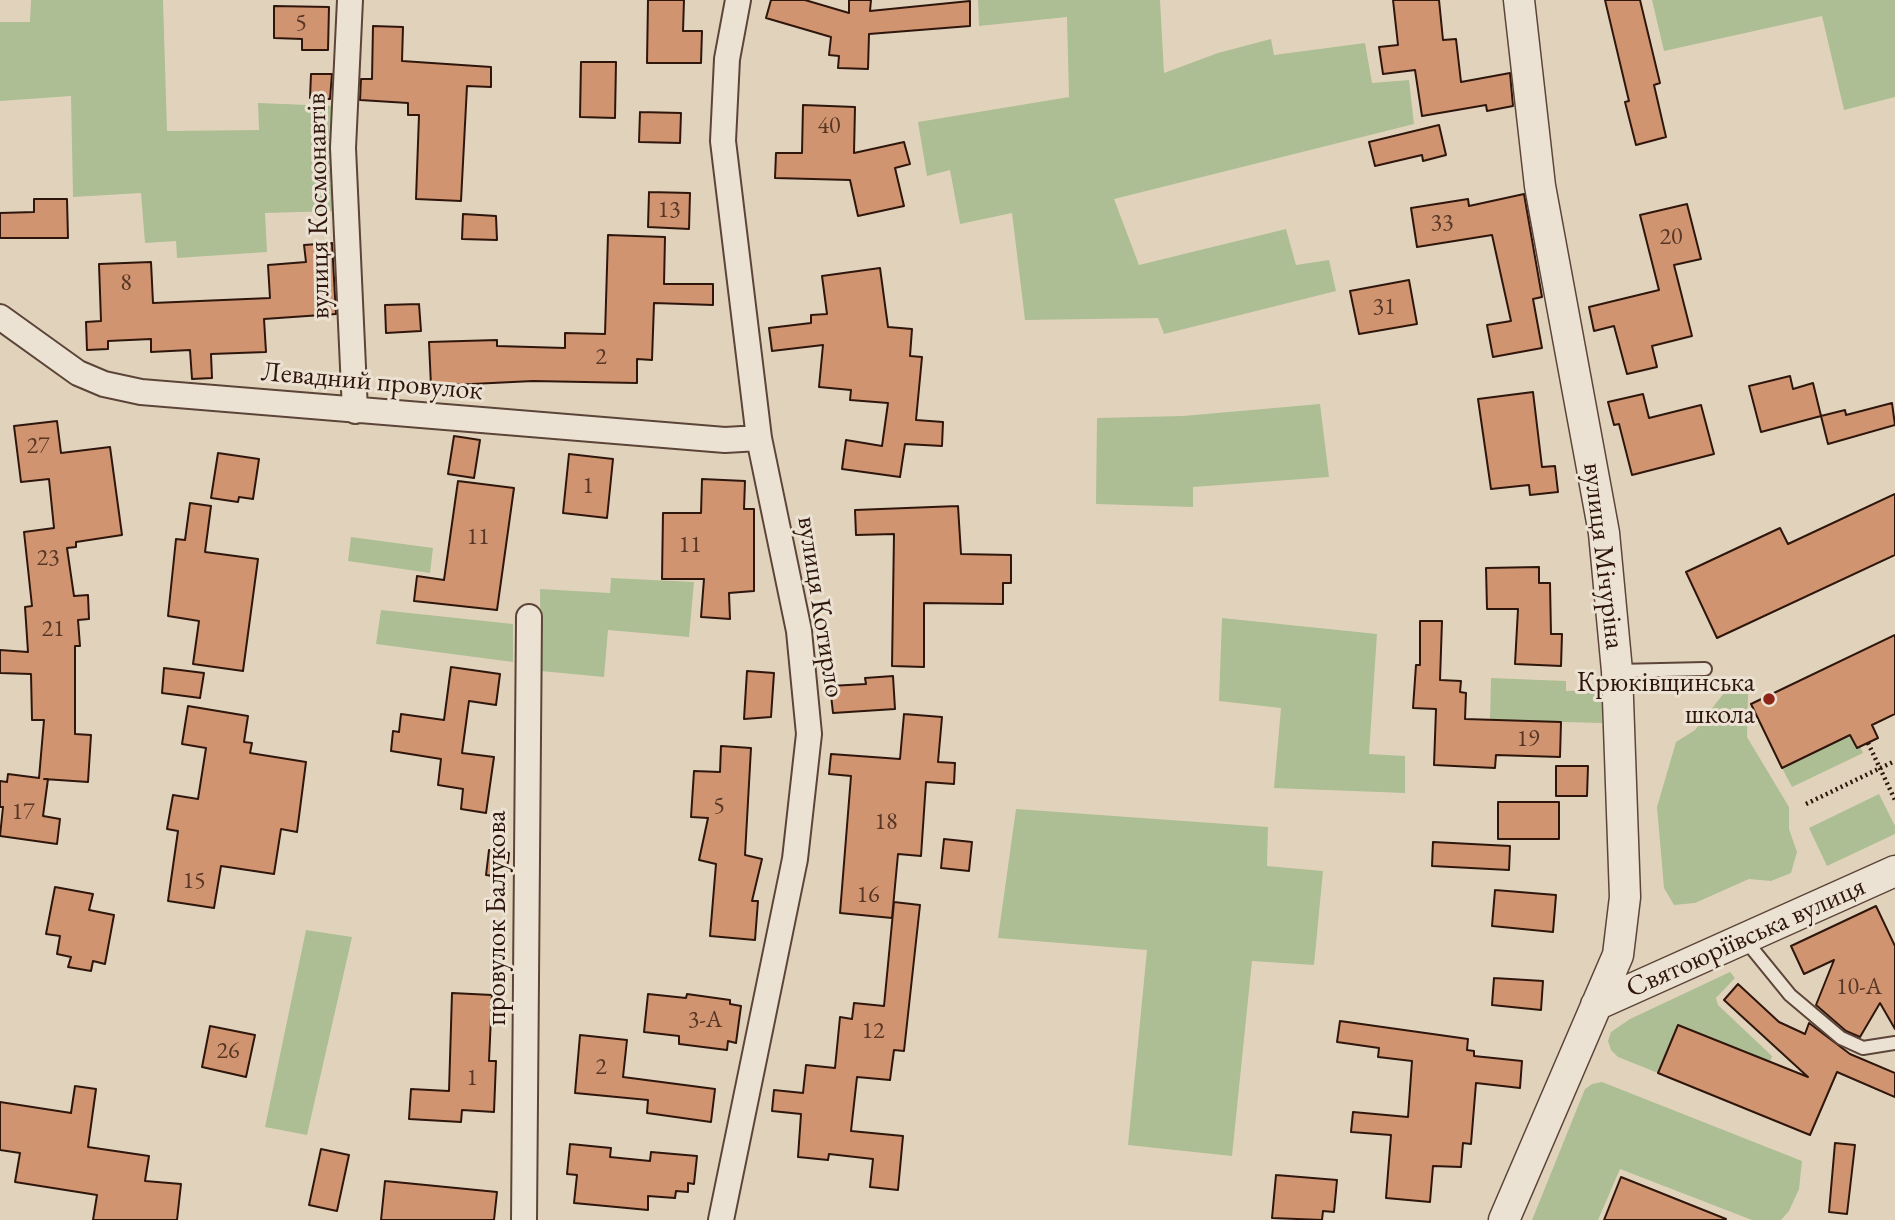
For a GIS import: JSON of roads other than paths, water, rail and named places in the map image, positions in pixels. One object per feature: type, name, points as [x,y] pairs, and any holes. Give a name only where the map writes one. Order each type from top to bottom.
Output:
[{"type":"street","name":"вулиця Космонавтів","points":[[350,0],[343,148],[355,411]]},
{"type":"street","name":"вулиця Котирло","points":[[721,1220],[795,859],[809,734],[799,631],[759,438],[723,141],[727,59],[738,0]]},
{"type":"street","name":"вулиця Мічуріна","points":[[1504,1220],[1618,955],[1625,897],[1617,671],[1604,533],[1540,186],[1519,0]]},
{"type":"street","name":"Левадний провулок","points":[[0,317],[78,373],[104,384],[141,392],[725,440],[759,438]]},
{"type":"street","name":"провулок Балукова","points":[[524,1220],[529,617]]},
{"type":"street","name":"Святоюріївська вулиця","points":[[1596,1005],[1746,941],[1895,872]]},
{"type":"lane","points":[[1617,671],[1705,669]]},
{"type":"lane","points":[[1746,941],[1790,995],[1841,1038],[1863,1048],[1895,1043]]},
{"type":"place","name":"Крюківщинська школа","points":[[1769,699]]}]
